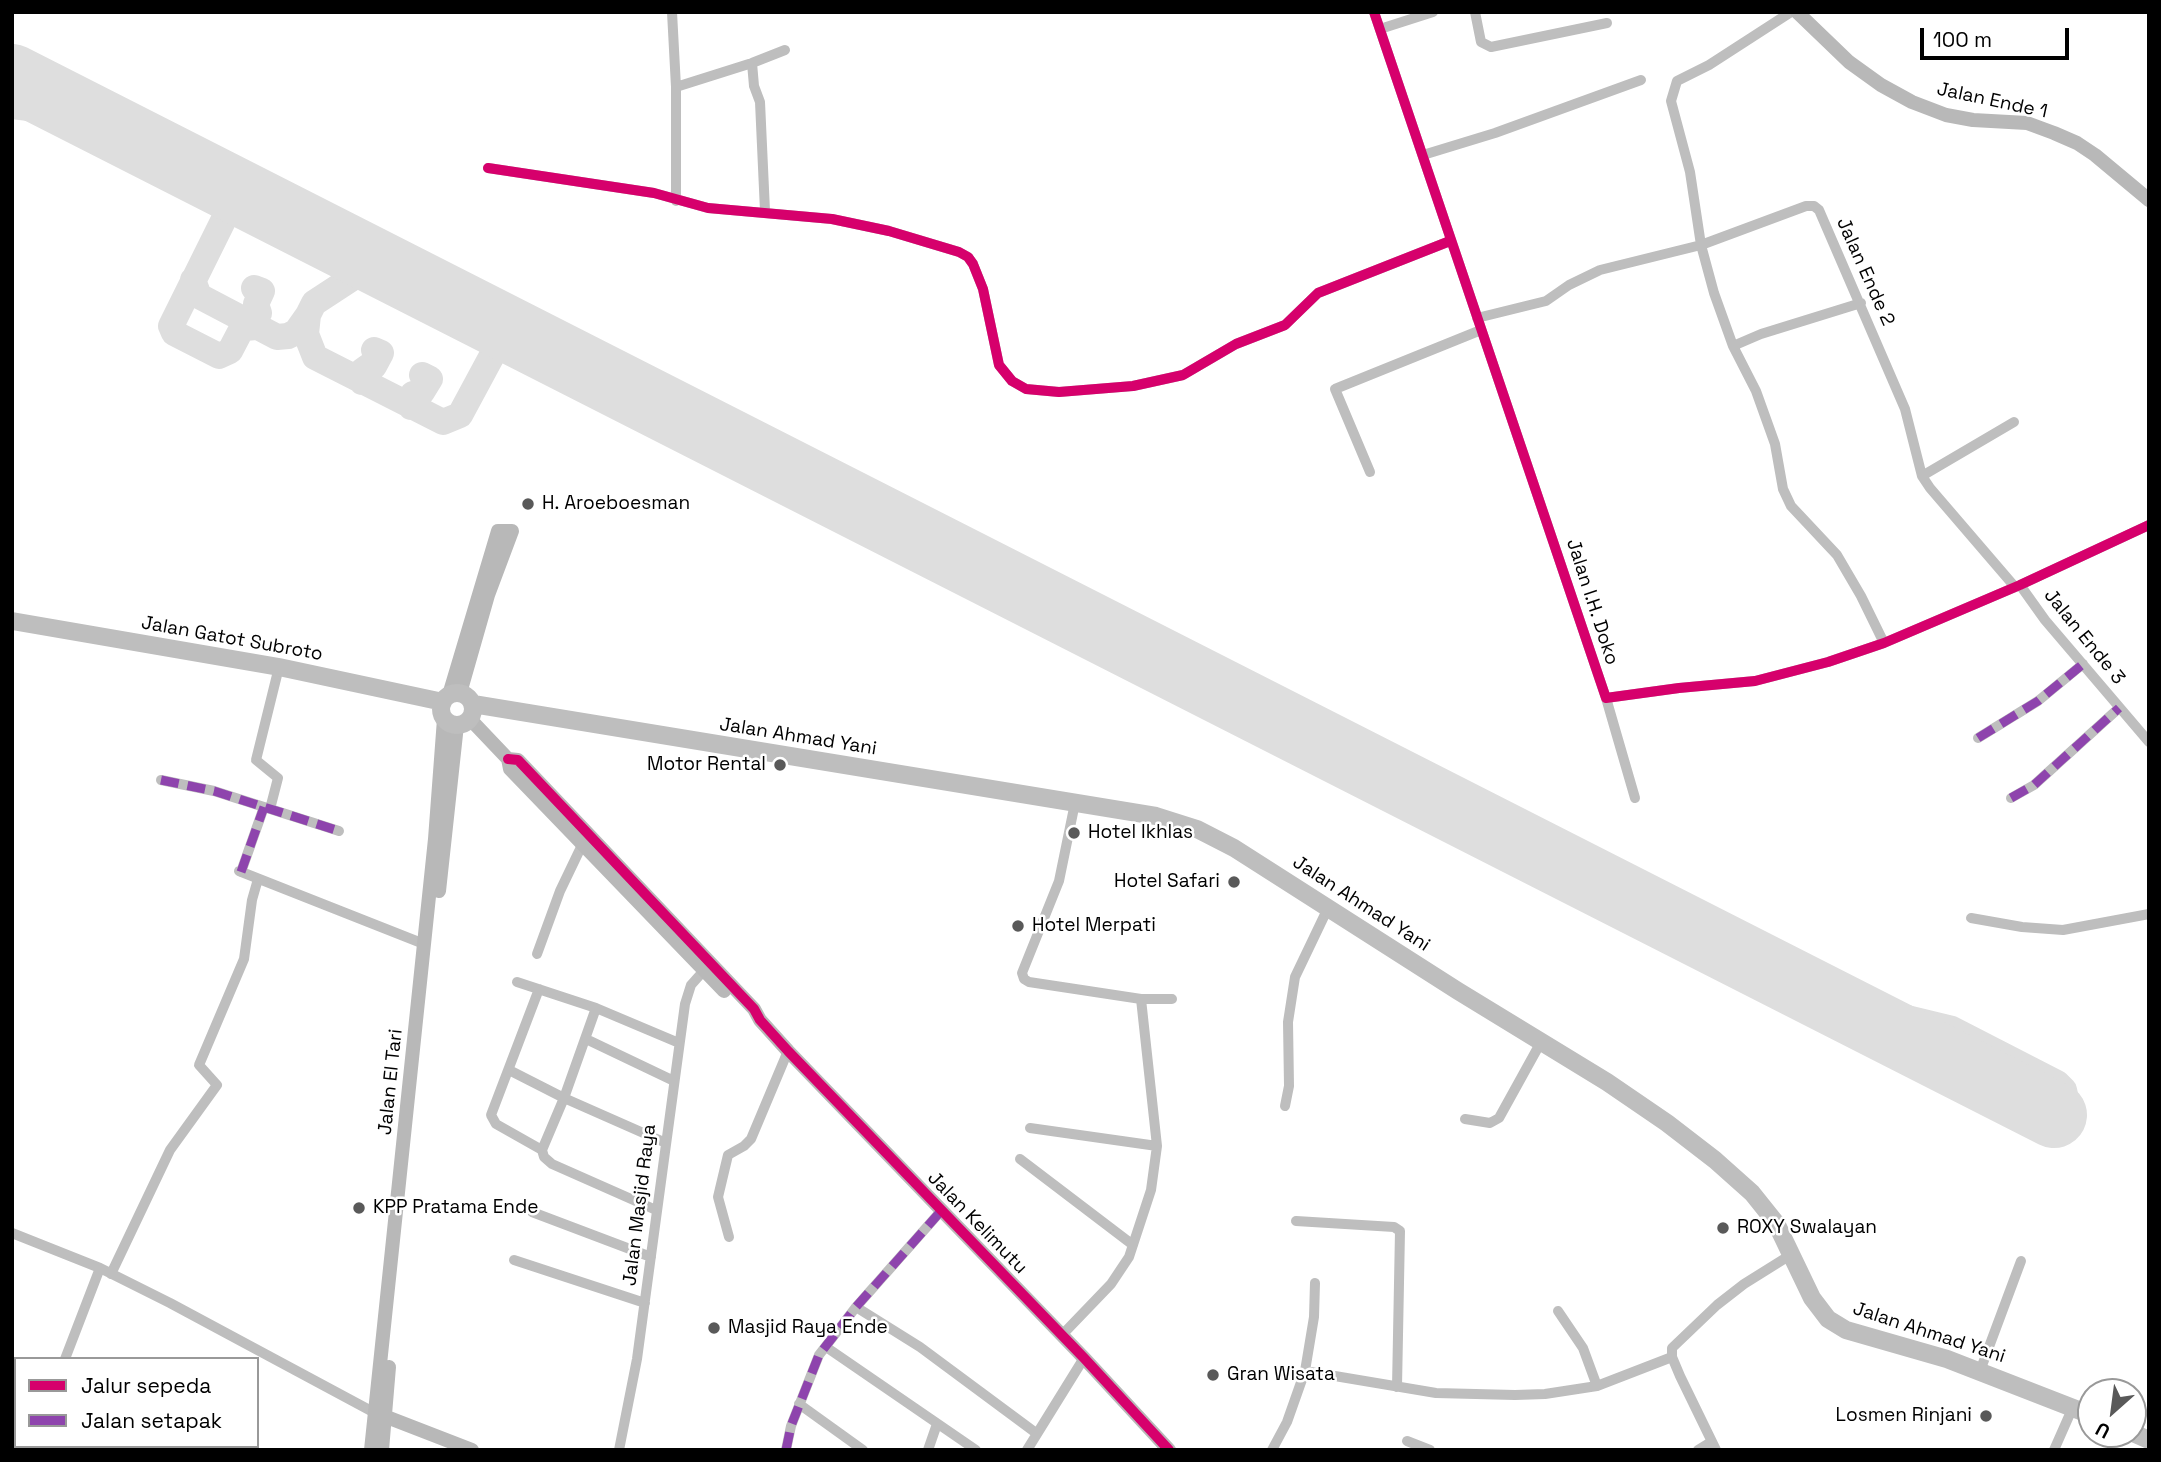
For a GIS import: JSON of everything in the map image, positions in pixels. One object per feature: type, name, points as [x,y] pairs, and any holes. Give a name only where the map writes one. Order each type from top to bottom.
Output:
[{"type":"highway","name":"Jalan Gatot Subroto","points":[[12,621],[279,667],[457,708]]},
{"type":"highway","name":"Jalan Ahmad Yani","points":[[457,708],[1156,816],[1197,829],[1234,848],[1637,1102],[1715,1160],[1742,1184],[1776,1223],[1812,1298],[1828,1319],[1837,1325],[1980,1371],[2077,1409]]},
{"type":"street","points":[[672,12],[676,88],[676,201]]},
{"type":"street","name":"Jalan I.H. Doko","points":[[1374,12],[1529,466],[1606,698],[1635,798]]},
{"type":"street","points":[[1380,29],[1433,12]]},
{"type":"street","points":[[1475,12],[1481,41],[1491,47],[1607,23]]},
{"type":"street","points":[[1791,12],[1728,54],[1677,81],[1671,101],[1690,172],[1702,245],[1714,293],[1733,346],[1756,391],[1774,444],[1783,489],[1791,506],[1837,555],[1884,643]]},
{"type":"street","name":"Jalan Ende 1","points":[[1797,12],[1849,62],[1881,85],[1912,102],[1946,115],[1973,120],[2026,123],[2053,133],[2077,143],[2095,155],[2149,200]]},
{"type":"street","points":[[676,88],[785,50]]},
{"type":"street","points":[[752,63],[754,86],[760,102],[765,211]]},
{"type":"street","points":[[1423,155],[1496,133],[1641,80]]},
{"type":"street","points":[[488,168],[654,193],[708,208],[832,219],[889,231],[960,252],[973,264],[983,289],[999,365],[1012,381],[1026,389],[1059,392],[1133,386],[1183,375],[1236,344],[1285,325],[1318,293],[1450,241]]},
{"type":"street","name":"Jalan Ende 2","points":[[1477,318],[1546,301],[1569,285],[1600,270],[1702,245],[1805,206],[1814,206],[1819,210],[1861,303],[1905,409],[1922,476],[2017,586]]},
{"type":"street","points":[[1733,346],[1761,334],[1861,303]]},
{"type":"street","points":[[1370,472],[1335,389],[1481,330]]},
{"type":"street","points":[[1922,476],[2014,422]]},
{"type":"street","points":[[1606,698],[1755,681],[1884,643],[2149,525]]},
{"type":"street","points":[[505,531],[488,595],[470,639],[457,708],[508,759],[510,769],[708,966]]},
{"type":"street","name":"Jalan Ende 3","points":[[2017,586],[2149,743]]},
{"type":"street","points":[[1978,738],[2038,701],[2083,664]]},
{"type":"street","points":[[279,667],[256,760],[278,778],[240,872],[424,944]]},
{"type":"street","name":"Jalan El Tari","points":[[416,1070],[424,944],[457,708]]},
{"type":"street","name":"Jalan El Tari","points":[[371,1450],[380,1415],[391,1344],[416,1070],[457,708]]},
{"type":"street","points":[[2011,798],[2034,785],[2119,708]]},
{"type":"street","points":[[508,759],[518,760],[708,966]]},
{"type":"street","points":[[161,780],[214,791],[338,831]]},
{"type":"street","points":[[1075,803],[1059,881],[1022,974],[1029,982],[1141,999],[1172,999]]},
{"type":"street","points":[[537,954],[559,891],[583,843]]},
{"type":"street","points":[[111,1274],[170,1150],[217,1085],[199,1065],[244,959],[252,900],[258,879]]},
{"type":"street","points":[[1285,1106],[1289,1086],[1288,1022],[1291,992],[1299,965],[1328,908]]},
{"type":"street","points":[[1971,918],[2022,927],[2063,930],[2149,914]]},
{"type":"street","name":"Jalan Kelimutu","points":[[708,966],[748,1016],[760,1020],[1169,1450]]},
{"type":"street","name":"Jalan Masjid Raya","points":[[619,1450],[637,1359],[685,1004],[691,985],[708,966]]},
{"type":"street","points":[[517,982],[596,1008],[679,1043]]},
{"type":"street","points":[[539,989],[491,1115],[495,1124],[542,1150]]},
{"type":"street","points":[[1062,1335],[1111,1284],[1129,1257],[1151,1190],[1157,1146],[1141,999]]},
{"type":"street","points":[[596,1008],[542,1150],[544,1157],[552,1164],[656,1210]]},
{"type":"street","points":[[586,1039],[674,1081]]},
{"type":"street","points":[[1465,1119],[1490,1123],[1499,1118],[1541,1042]]},
{"type":"street","points":[[729,1237],[718,1197],[728,1155],[751,1139],[789,1051]]},
{"type":"street","points":[[509,1070],[564,1098],[666,1143]]},
{"type":"street","points":[[1030,1128],[1157,1146]]},
{"type":"street","points":[[1020,1159],[1133,1245]]},
{"type":"street","points":[[786,1450],[799,1404],[819,1355],[856,1307],[941,1211]]},
{"type":"street","points":[[532,1212],[651,1257]]},
{"type":"street","points":[[1296,1221],[1394,1227],[1400,1231],[1397,1387]]},
{"type":"street","points":[[12,1233],[100,1268],[380,1415],[472,1450]]},
{"type":"street","points":[[1698,1450],[1714,1446],[1672,1357],[1672,1348],[1744,1284],[1792,1254]]},
{"type":"street","points":[[514,1260],[645,1303]]},
{"type":"street","points":[[1980,1371],[2021,1261]]},
{"type":"street","points":[[66,1357],[100,1268]]},
{"type":"street","points":[[1272,1450],[1287,1422],[1306,1371],[1314,1317],[1315,1283]]},
{"type":"street","points":[[856,1307],[938,1360],[1036,1433]]},
{"type":"street","points":[[1558,1311],[1576,1335],[1597,1386]]},
{"type":"street","points":[[826,1348],[848,1360],[976,1450]]},
{"type":"street","points":[[1306,1371],[1447,1393],[1545,1394],[1597,1386],[1672,1357]]},
{"type":"street","points":[[1027,1450],[1084,1358]]},
{"type":"street","points":[[799,1404],[863,1450]]},
{"type":"street","points":[[2054,1450],[2073,1407]]},
{"type":"street","name":"Jalan El Tari","points":[[380,1415],[382,1450]]},
{"type":"street","points":[[928,1450],[937,1424]]},
{"type":"street","points":[[1408,1441],[1430,1450]]},
{"type":"taxiway","points":[[12,106],[88,115]]},
{"type":"taxiway","points":[[217,181],[225,197],[225,217]]},
{"type":"taxiway","points":[[256,327],[241,330],[230,351],[219,356],[174,333],[171,326],[225,217],[244,204],[262,204]]},
{"type":"taxiway","points":[[345,281],[353,260],[349,248]]},
{"type":"taxiway","points":[[389,268],[369,267],[314,303],[308,315],[306,334],[315,357],[443,422],[460,415],[495,350],[513,337],[530,340]]},
{"type":"taxiway","points":[[193,280],[199,296],[277,337],[296,332],[308,315]]},
{"type":"taxiway","points":[[249,323],[259,313],[256,304],[262,291],[254,288]]},
{"type":"taxiway","points":[[488,319],[497,331],[495,350]]},
{"type":"taxiway","points":[[362,382],[362,371],[374,366],[381,353],[374,350]]},
{"type":"taxiway","points":[[411,407],[413,394],[422,392],[430,379],[422,375]]},
{"type":"taxiway","points":[[1824,998],[1952,1029],[2057,1083],[2064,1090],[2066,1099],[2064,1109],[2057,1118],[2046,1122],[2032,1115],[2024,1099]]},
{"type":"runway","points":[[12,77],[2054,1115]]},
{"type":"marked path","points":[[1978,738],[2038,701],[2083,664]]},
{"type":"marked path","points":[[2011,798],[2034,785],[2119,708]]},
{"type":"marked path","points":[[161,780],[214,791],[339,831]]},
{"type":"marked path","points":[[241,872],[264,807]]},
{"type":"marked path","points":[[786,1450],[791,1426],[819,1355],[856,1307],[941,1211]]},
{"type":"cycle path","points":[[1374,12],[1606,698],[1755,681],[1828,662],[1884,643],[2020,585],[2149,525]]},
{"type":"cycle path","points":[[488,168],[654,193],[708,208],[832,219],[889,231],[959,252],[973,264],[983,289],[999,365],[1012,381],[1026,389],[1059,392],[1133,386],[1183,375],[1236,344],[1285,325],[1318,293],[1450,241]]},
{"type":"cycle path","points":[[508,759],[518,760],[754,1009],[760,1020],[788,1051],[1169,1450]]},
{"type":"place","name":"H. Aroeboesman","points":[[528,504]]},
{"type":"place","name":"Motor Rental","points":[[780,765]]},
{"type":"place","name":"Hotel Ikhlas","points":[[1074,833]]},
{"type":"place","name":"Hotel Safari","points":[[1234,882]]},
{"type":"place","name":"Hotel Merpati","points":[[1018,926]]},
{"type":"place","name":"KPP Pratama Ende","points":[[359,1208]]},
{"type":"place","name":"ROXY Swalayan","points":[[1723,1228]]},
{"type":"place","name":"Masjid Raya Ende","points":[[714,1328]]},
{"type":"place","name":"Gran Wisata","points":[[1213,1375]]},
{"type":"place","name":"Losmen Rinjani","points":[[1986,1416]]}]
